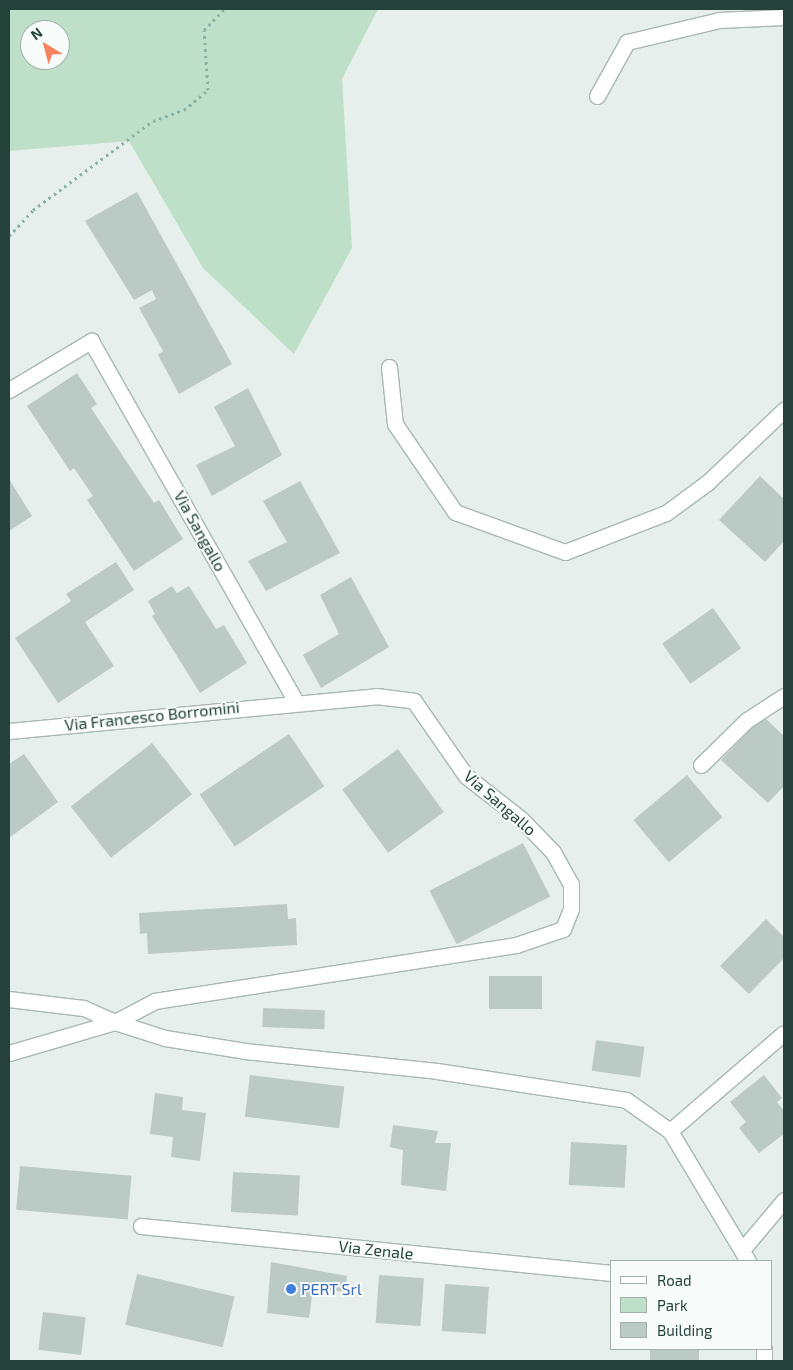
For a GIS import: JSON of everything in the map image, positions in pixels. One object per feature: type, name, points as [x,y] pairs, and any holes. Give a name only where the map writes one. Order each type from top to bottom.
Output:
[{"type":"street","points":[[596,96],[628,42],[719,20],[784,17]]},
{"type":"street","name":"Via Sangallo","points":[[9,390],[91,341],[145,429],[296,702],[376,696],[414,701],[466,776],[521,819],[553,852],[571,884],[572,909],[563,929],[516,945],[155,1001],[115,1022],[9,1053]]},
{"type":"street","points":[[389,367],[395,424],[455,512],[565,552],[666,513],[708,482],[784,410]]},
{"type":"street","points":[[701,765],[747,720],[784,696]]},
{"type":"street","name":"Via Francesco Borromini","points":[[9,731],[296,702]]},
{"type":"street","points":[[9,999],[83,1008],[115,1022],[165,1038],[210,1045],[437,1071],[626,1100],[670,1131],[745,1256],[784,1200]]},
{"type":"street","points":[[670,1131],[784,1034]]},
{"type":"street","name":"Via Zenale","points":[[141,1226],[610,1273]]},
{"type":"path","points":[[9,236],[33,210],[153,121],[184,110],[208,90],[204,30],[224,9]]},
{"type":"green space","points":[[9,9],[378,9],[342,79],[352,248],[294,354],[203,268],[129,141],[9,151]]},
{"type":"building","points":[[137,192],[232,364],[179,394],[158,355],[163,351],[139,308],[156,299],[152,290],[134,300],[85,221]]},
{"type":"building","points":[[77,373],[97,404],[91,408],[154,503],[159,500],[183,539],[134,571],[87,500],[93,496],[74,468],[70,471],[27,406]]},
{"type":"building","points":[[248,388],[282,455],[212,496],[196,465],[235,446],[214,407]]},
{"type":"building","points":[[760,476],[784,499],[784,541],[765,562],[719,520]]},
{"type":"building","points":[[9,479],[32,516],[9,531]]},
{"type":"building","points":[[300,481],[340,553],[266,591],[248,561],[287,542],[263,501]]},
{"type":"building","points":[[116,562],[134,590],[85,622],[114,666],[58,703],[15,638],[71,601],[66,594]]},
{"type":"building","points":[[351,577],[389,647],[321,688],[303,655],[339,634],[320,595]]},
{"type":"building","points":[[172,586],[177,593],[189,586],[216,629],[224,625],[247,663],[200,693],[152,616],[155,614],[148,601]]},
{"type":"building","points":[[713,608],[741,648],[690,684],[662,644]]},
{"type":"building","points":[[763,716],[784,736],[784,786],[768,803],[721,760]]},
{"type":"building","points":[[289,734],[324,786],[235,847],[199,794]]},
{"type":"building","points":[[152,743],[192,794],[111,858],[71,806]]},
{"type":"building","points":[[398,749],[444,812],[388,853],[342,790]]},
{"type":"building","points":[[24,754],[58,802],[9,838],[9,764]]},
{"type":"building","points":[[687,775],[722,817],[669,862],[633,820]]},
{"type":"building","points":[[523,843],[550,896],[457,944],[429,891]]},
{"type":"building","points":[[287,904],[288,919],[296,918],[297,945],[148,954],[147,933],[140,934],[139,913]]},
{"type":"building","points":[[766,919],[784,937],[784,958],[749,994],[720,966]]},
{"type":"building","points":[[489,976],[542,976],[542,1009],[489,1009]]},
{"type":"building","points":[[263,1008],[325,1010],[324,1029],[262,1027]]},
{"type":"building","points":[[596,1040],[645,1047],[640,1078],[592,1071]]},
{"type":"building","points":[[250,1075],[344,1087],[339,1128],[245,1117]]},
{"type":"building","points":[[764,1075],[782,1098],[777,1102],[784,1111],[784,1134],[759,1153],[739,1128],[746,1122],[730,1102]]},
{"type":"building","points":[[155,1093],[183,1097],[182,1110],[206,1113],[200,1161],[171,1157],[173,1137],[150,1134]]},
{"type":"building","points":[[393,1125],[438,1131],[435,1143],[451,1143],[446,1191],[401,1185],[403,1150],[390,1147]]},
{"type":"building","points":[[571,1142],[627,1145],[625,1188],[569,1185]]},
{"type":"building","points":[[20,1166],[132,1176],[128,1220],[16,1210]]},
{"type":"building","points":[[233,1172],[300,1176],[298,1215],[231,1212]]},
{"type":"building","points":[[271,1262],[347,1276],[345,1292],[313,1288],[309,1318],[267,1313]]},
{"type":"building","points":[[137,1274],[234,1296],[223,1347],[125,1325]]},
{"type":"building","points":[[379,1275],[424,1278],[421,1326],[376,1323]]},
{"type":"building","points":[[445,1284],[489,1287],[486,1334],[442,1331]]},
{"type":"building","points":[[43,1312],[86,1317],[81,1355],[38,1350]]},
{"type":"building","points":[[650,1350],[699,1350],[699,1361],[650,1361]]},
{"type":"place","name":"PERT Srl","points":[[291,1289]]}]
